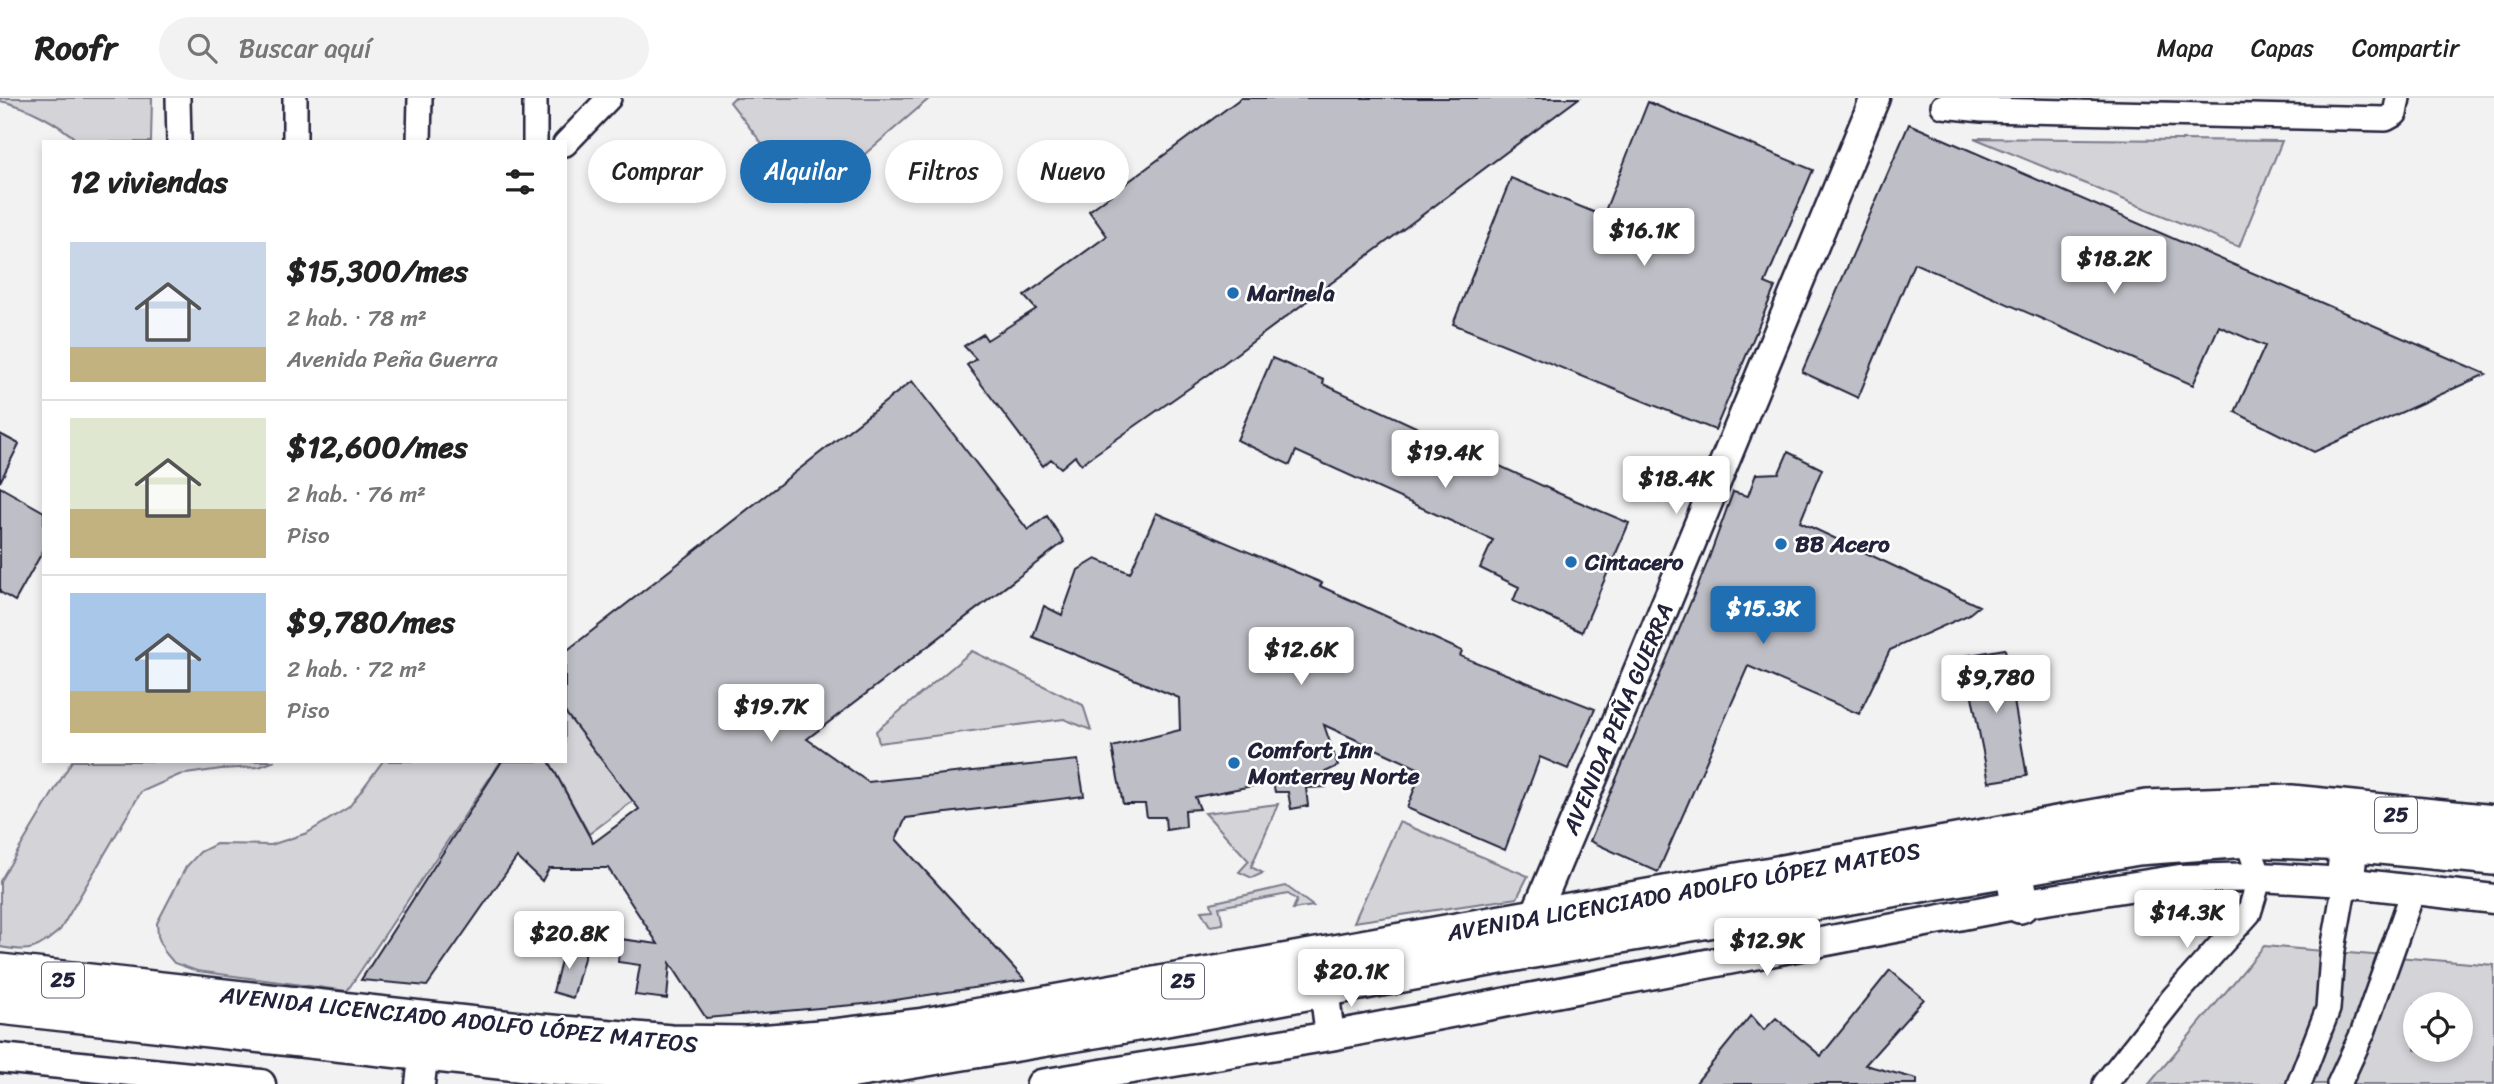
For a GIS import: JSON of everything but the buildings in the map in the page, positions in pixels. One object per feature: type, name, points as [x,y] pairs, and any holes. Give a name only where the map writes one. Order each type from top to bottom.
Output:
[{"type":"main road","name":"AVENIDA LICENCIADO ADOLFO LÓPEZ MATEOS","points":[[0,973],[540,1033],[671,1044],[747,1045],[924,1027],[1527,935],[2014,867],[2138,846],[2298,805],[2494,824]]},
{"type":"main road","name":"AVENIDA LICENCIADO ADOLFO LÓPEZ MATEOS","points":[[0,1005],[422,1068],[552,1066],[726,1077],[824,1074],[1324,988],[1527,935],[2147,809],[2349,842],[2494,856]]},
{"type":"main road","points":[[2345,882],[2351,825],[2357,820],[2401,823],[2421,817]]},
{"type":"main road","points":[[2014,867],[2020,904]]},
{"type":"street","points":[[178,98],[179,140]]},
{"type":"street","points":[[295,98],[295,140]]},
{"type":"street","points":[[419,98],[419,140]]},
{"type":"street","points":[[535,140],[536,98]]},
{"type":"street","points":[[567,142],[609,98]]},
{"type":"street","name":"AVENIDA PEÑA GUERRA","points":[[1527,935],[1875,98]]},
{"type":"street","points":[[1943,106],[1982,110],[2386,119],[2395,114],[2398,98]]},
{"type":"street","points":[[2105,1084],[2174,997],[2249,913],[2260,877],[2239,822]]},
{"type":"street","points":[[1041,1084],[1330,1036],[2020,904],[2180,879],[2260,877],[2345,882],[2494,900]]},
{"type":"street","points":[[2299,1084],[2328,1009],[2332,955],[2345,882]]},
{"type":"street","points":[[2339,1084],[2364,1032],[2414,889]]},
{"type":"street","points":[[1324,988],[1330,1036]]},
{"type":"street","points":[[0,1058],[261,1084]]},
{"type":"shaded area","points":[[0,98],[152,98],[151,140],[77,140],[42,116],[0,101]]},
{"type":"shaded area","points":[[734,98],[930,98],[871,149],[871,140],[759,140],[730,102]]},
{"type":"shaded area","points":[[1974,138],[2282,141],[2239,247]]},
{"type":"shaded area","points":[[972,651],[1083,705],[1091,730],[1064,719],[879,743],[876,731]]},
{"type":"shaded area","points":[[567,715],[633,801],[589,834],[550,763],[567,763]]},
{"type":"shaded area","points":[[71,763],[270,763],[259,767],[179,775],[141,792],[60,930],[38,946],[26,949],[0,947],[0,881]]},
{"type":"shaded area","points":[[382,763],[500,763],[347,991],[197,971],[174,963],[164,951],[158,936],[157,923],[186,867],[200,852],[216,844],[271,845],[307,833],[349,807]]},
{"type":"shaded area","points":[[1278,804],[1251,867],[1263,873],[1252,878],[1239,872],[1249,861],[1205,813]]},
{"type":"shaded area","points":[[1399,822],[1528,876],[1517,898],[1354,922]]},
{"type":"shaded area","points":[[1286,886],[1313,906],[1293,909],[1297,900],[1288,894],[1219,907],[1223,924],[1210,926],[1201,911],[1213,910],[1211,903]]},
{"type":"shaded area","points":[[2264,946],[2494,965],[2494,1084],[2149,1084]]},
{"type":"place","name":"Marinela","points":[[1233,293]]},
{"type":"place","name":"BB Acero","points":[[1781,544]]},
{"type":"place","name":"Cintacero","points":[[1571,562]]},
{"type":"place","name":"Comfort Inn Monterrey Norte","points":[[1234,763]]}]
